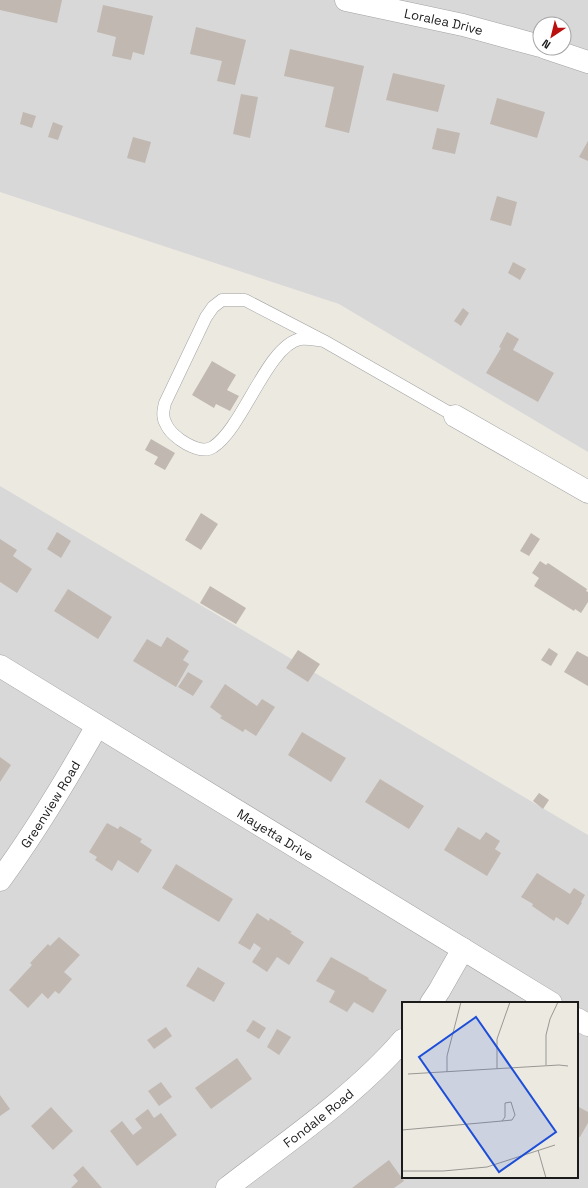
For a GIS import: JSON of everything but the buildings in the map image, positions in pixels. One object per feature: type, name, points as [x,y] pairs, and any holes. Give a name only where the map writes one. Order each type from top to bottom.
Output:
[{"type":"street","name":"Loralea Drive","points":[[346,0],[463,25],[532,44]]},
{"type":"street","points":[[570,56],[588,62]]},
{"type":"street","points":[[455,416],[588,492]]},
{"type":"street","name":"Mayetta Drive","points":[[0,666],[549,1002]]},
{"type":"street","name":"Greenview Road","points":[[0,880],[19,855],[60,791],[97,726]]},
{"type":"street","points":[[432,1002],[463,949]]},
{"type":"street","points":[[578,1019],[588,1025]]},
{"type":"street","name":"Fondale Road","points":[[226,1188],[334,1106],[387,1059],[402,1041]]},
{"type":"lane","points":[[324,340],[299,339],[290,344],[281,352],[272,362],[231,428],[212,448],[202,450],[189,445],[175,436],[166,425],[162,414],[165,403],[206,317],[213,307],[222,300],[245,300],[324,340],[455,416]]},
{"type":"shaded area","points":[[0,0],[588,0],[588,452],[339,304],[0,192]]},
{"type":"shaded area","points":[[0,486],[588,835],[588,1188],[0,1188]]}]
